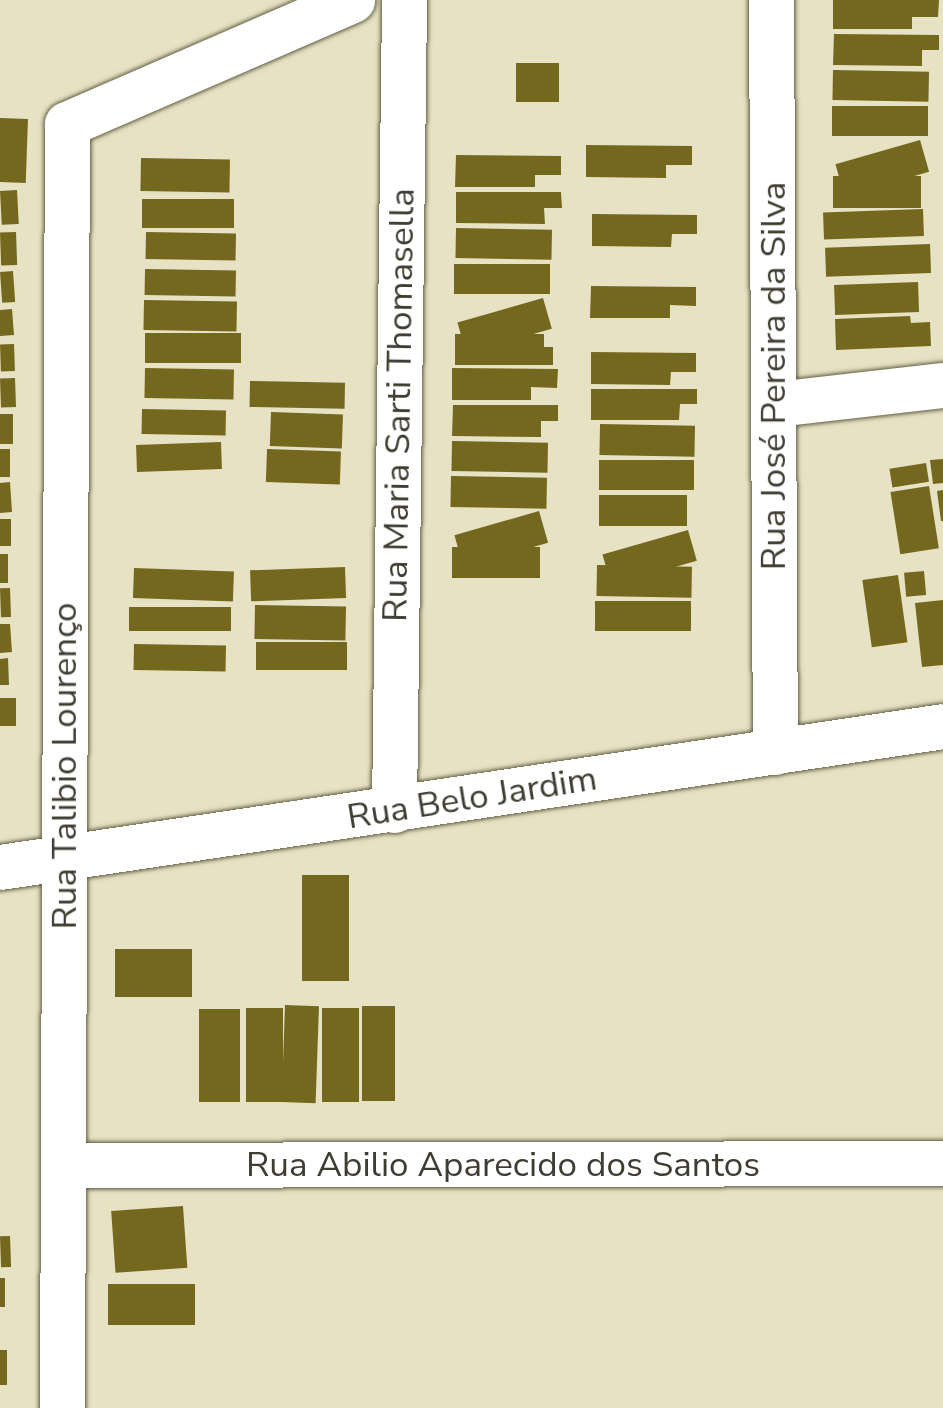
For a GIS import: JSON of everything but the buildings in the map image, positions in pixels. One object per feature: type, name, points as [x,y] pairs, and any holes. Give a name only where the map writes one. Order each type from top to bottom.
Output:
[{"type":"street","name":"Rua Talibio Lourenço","points":[[62,1408],[67,124],[352,0]]},
{"type":"street","name":"Rua Maria Sarti Thomasella","points":[[394,810],[404,0]]},
{"type":"street","name":"Rua José Pereira da Silva","points":[[771,0],[776,404],[774,752]]},
{"type":"street","points":[[776,404],[943,384]]},
{"type":"street","name":"Rua Belo Jardim","points":[[0,868],[943,726]]},
{"type":"street","name":"Rua Abilio Aparecido dos Santos","points":[[63,1165],[943,1163]]}]
